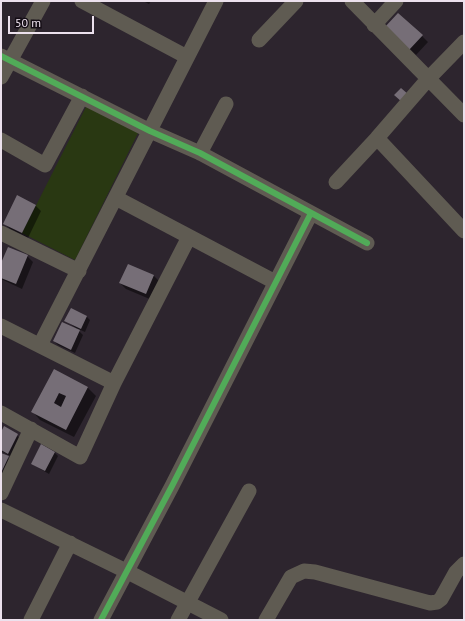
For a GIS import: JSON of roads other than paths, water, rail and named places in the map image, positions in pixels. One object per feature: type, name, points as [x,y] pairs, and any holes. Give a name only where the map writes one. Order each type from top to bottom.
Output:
[{"type":"street","points":[[1,77],[6,58],[43,1]]},
{"type":"street","points":[[82,1],[188,57]]},
{"type":"street","points":[[40,345],[216,1]]},
{"type":"street","points":[[259,40],[296,1]]},
{"type":"street","points":[[352,1],[464,115]]},
{"type":"street","points":[[374,25],[396,1]]},
{"type":"street","points":[[336,182],[378,138],[429,78],[464,42]]},
{"type":"street","points":[[6,58],[150,130],[200,153],[367,243]]},
{"type":"street","points":[[1,140],[45,165],[82,96]]},
{"type":"street","points":[[200,153],[226,104]]},
{"type":"street","points":[[378,138],[464,231]]},
{"type":"street","points":[[116,198],[275,282]]},
{"type":"street","points":[[101,620],[128,572],[311,213]]},
{"type":"street","points":[[1,233],[79,271]]},
{"type":"street","points":[[1,413],[80,457],[114,383],[189,237]]},
{"type":"street","points":[[1,326],[114,383]]},
{"type":"street","points":[[1,493],[31,429]]},
{"type":"street","points":[[178,620],[249,491]]},
{"type":"street","points":[[1,510],[188,602],[221,620]]},
{"type":"street","points":[[31,620],[70,543]]},
{"type":"street","points":[[266,620],[291,577],[304,571],[315,572],[430,603],[437,602],[441,599],[456,572],[464,564]]}]
